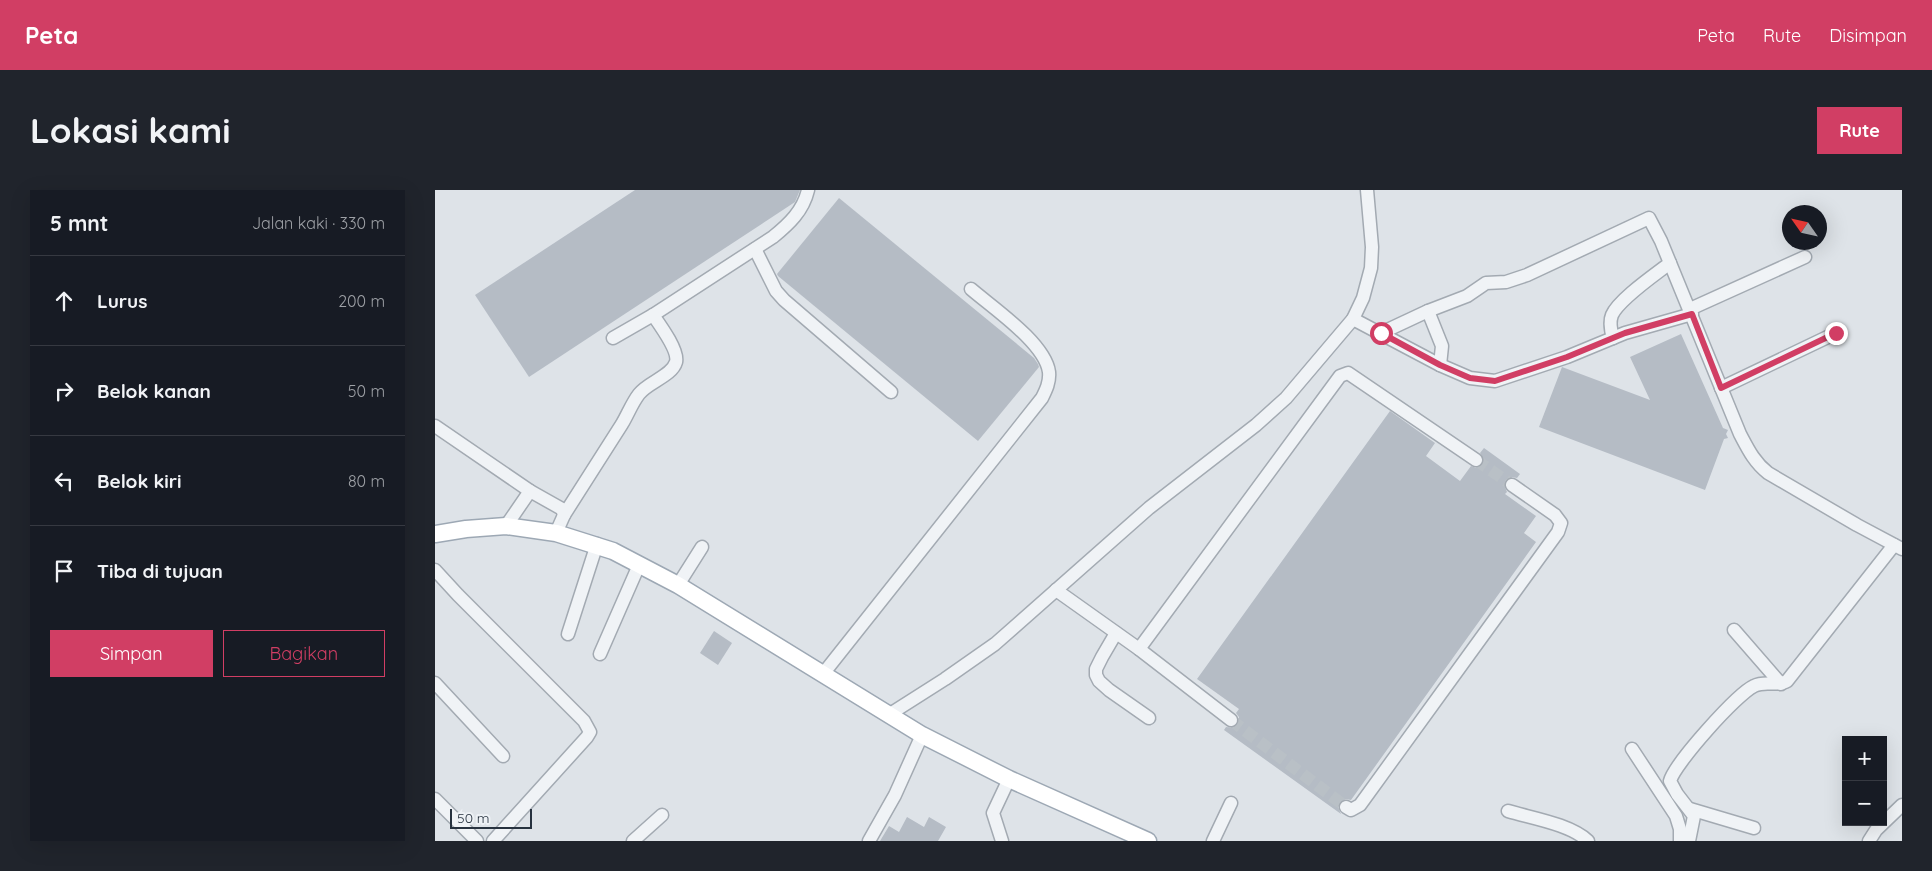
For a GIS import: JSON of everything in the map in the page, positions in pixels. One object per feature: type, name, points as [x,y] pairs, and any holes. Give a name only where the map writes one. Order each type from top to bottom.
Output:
[{"type":"main road","points":[[435,534],[506,526],[556,533],[597,544],[679,585],[922,735],[1009,778],[1148,841]]},
{"type":"street","points":[[613,338],[653,315],[773,237],[793,218],[805,200],[808,190]]},
{"type":"street","points":[[890,714],[995,644],[1149,508],[1256,425],[1286,398],[1353,318],[1363,298],[1371,268],[1367,190]]},
{"type":"street","points":[[1381,333],[1427,311],[1467,296],[1486,283],[1506,282],[1527,275],[1649,218],[1752,456],[1759,465],[1857,525],[1898,547],[1787,681],[1781,684],[1762,683],[1749,688],[1699,740],[1678,766],[1670,781],[1677,794],[1694,816],[1689,841]]},
{"type":"street","points":[[755,249],[776,291],[784,300],[891,392]]},
{"type":"street","points":[[1353,318],[1440,365],[1470,378],[1495,381],[1691,312],[1805,257]]},
{"type":"street","points":[[1613,338],[1611,321],[1615,310],[1670,263]]},
{"type":"street","points":[[823,674],[1042,398],[1048,386],[1049,373],[1045,360],[1037,346],[971,289]]},
{"type":"street","points":[[1427,311],[1442,346],[1440,365]]},
{"type":"street","points":[[556,533],[564,514],[639,394],[648,385],[672,370],[675,365],[676,356],[673,346],[653,315]]},
{"type":"street","points":[[1721,388],[1836,333]]},
{"type":"street","points":[[1139,649],[1340,376],[1348,373],[1476,460]]},
{"type":"street","points":[[435,426],[531,491],[562,509],[564,514]]},
{"type":"street","points":[[1346,807],[1351,810],[1360,805],[1558,532],[1561,523],[1555,515],[1512,485]]},
{"type":"street","points":[[506,526],[531,491]]},
{"type":"street","points":[[568,634],[597,544]]},
{"type":"street","points":[[679,585],[702,547]]},
{"type":"street","points":[[600,654],[639,564]]},
{"type":"street","points":[[435,570],[584,721],[590,732],[493,841]]},
{"type":"street","points":[[1056,590],[1139,649],[1231,720]]},
{"type":"street","points":[[1734,630],[1781,684]]},
{"type":"street","points":[[1116,633],[1096,669],[1096,675],[1099,681],[1109,690],[1149,718]]},
{"type":"street","points":[[435,684],[503,756]]},
{"type":"street","points":[[869,841],[895,795],[922,735]]},
{"type":"street","points":[[1632,749],[1676,816],[1680,829],[1679,841]]},
{"type":"street","points":[[1002,841],[1002,836],[993,813],[1009,778]]},
{"type":"street","points":[[435,799],[477,841]]},
{"type":"street","points":[[1213,841],[1231,803]]},
{"type":"street","points":[[1869,841],[1876,830],[1902,806]]},
{"type":"street","points":[[1690,809],[1754,828]]},
{"type":"street","points":[[1508,811],[1577,833],[1587,841]]},
{"type":"street","points":[[633,841],[662,815]]},
{"type":"building","points":[[635,190],[800,190],[795,202],[529,377],[475,295]]},
{"type":"building","points":[[839,198],[1034,358],[1038,364],[1039,367],[978,441],[778,276],[777,274]]},
{"type":"building","points":[[1681,334],[1723,428],[1728,430],[1726,434],[1728,438],[1724,439],[1705,490],[1539,427],[1562,367],[1650,400],[1630,357]]},
{"type":"building","points":[[1390,411],[1435,443],[1426,456],[1460,481],[1471,466],[1476,468],[1482,465],[1484,460],[1480,453],[1484,448],[1520,474],[1517,478],[1512,477],[1506,480],[1504,485],[1507,492],[1505,494],[1536,516],[1524,533],[1536,542],[1351,800],[1346,799],[1339,802],[1338,807],[1341,814],[1224,730],[1226,727],[1234,728],[1238,725],[1239,717],[1236,713],[1239,709],[1197,679]]},
{"type":"building","points":[[714,631],[732,643],[718,665],[700,653]]},
{"type":"building","points":[[907,817],[924,827],[929,817],[946,827],[938,841],[880,841],[889,826],[899,832]]},
{"type":"tunnel","points":[[1476,460],[1512,485]]},
{"type":"tunnel","points":[[1231,720],[1346,807]]},
{"type":"route","points":[[1381,333],[1440,365],[1470,378],[1495,381],[1567,357],[1625,333],[1638,331],[1692,314],[1721,388],[1836,333]]}]
